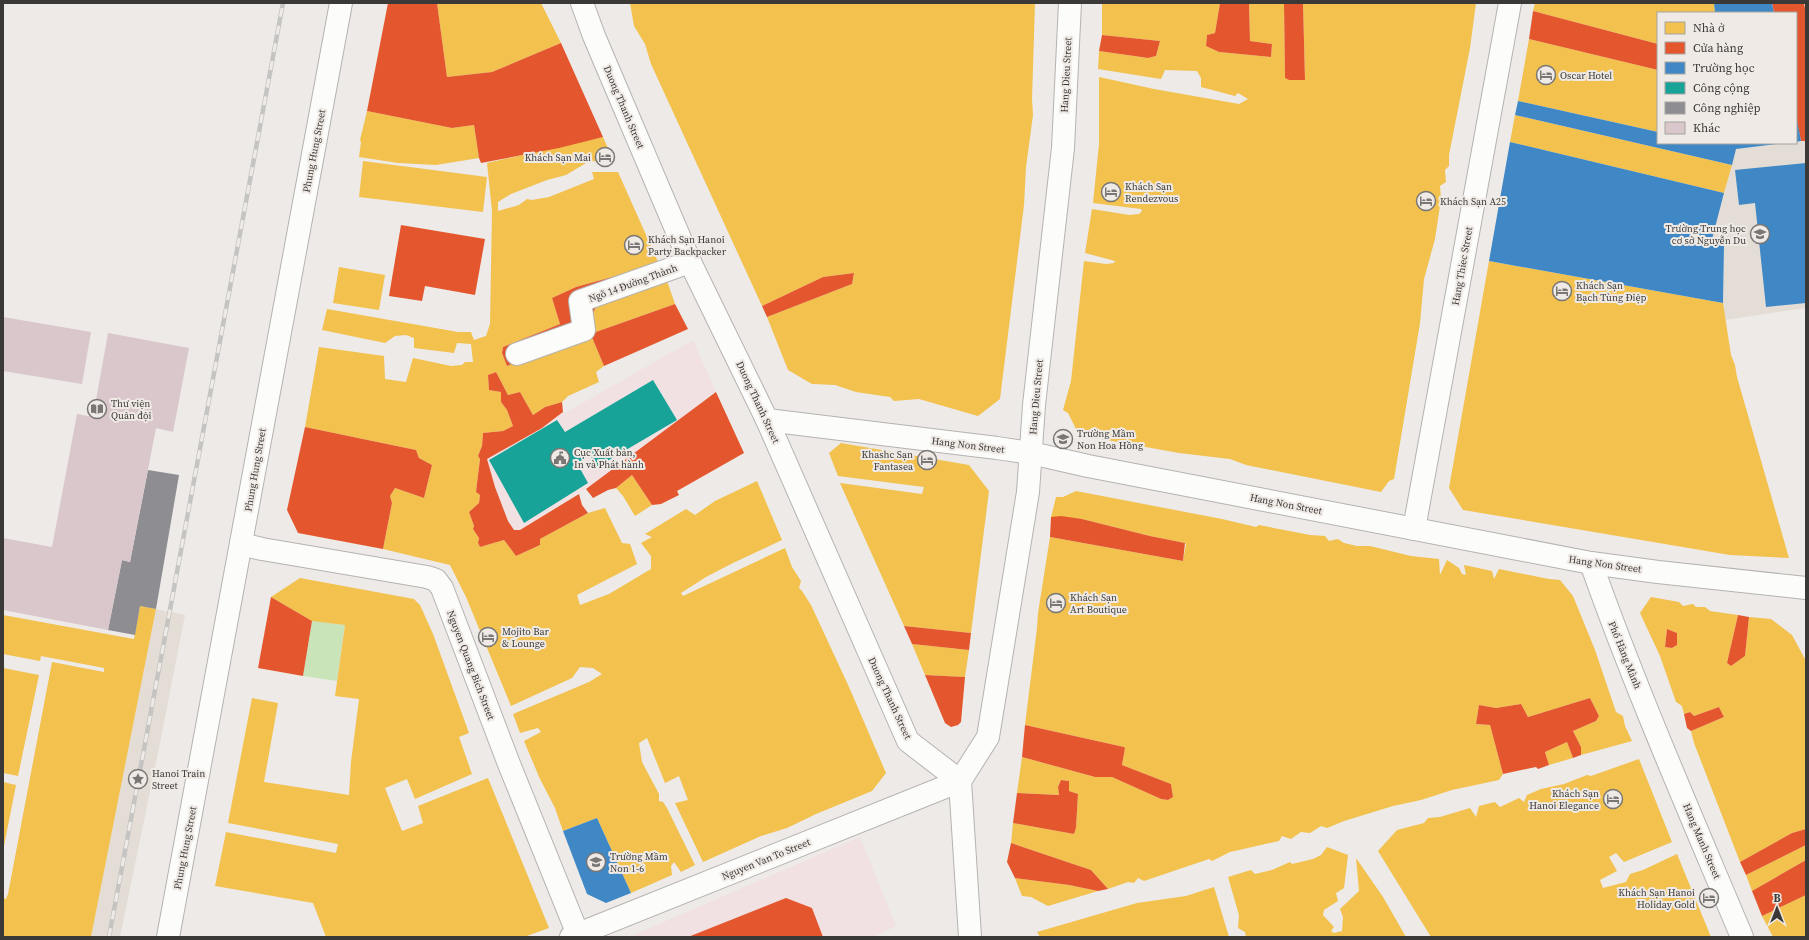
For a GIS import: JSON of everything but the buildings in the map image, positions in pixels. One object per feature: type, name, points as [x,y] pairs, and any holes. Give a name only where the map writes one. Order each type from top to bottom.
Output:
[{"type":"street","name":"Phung Hung Street","points":[[168,937],[341,3]]},
{"type":"street","name":"Duong Thanh Street","points":[[582,3],[594,36],[690,262],[767,420],[908,741],[960,782]]},
{"type":"street","name":"Hang Dieu Street","points":[[960,782],[988,737],[1028,492],[1034,405],[1063,148],[1070,3]]},
{"type":"street","name":"Hang Thiec Street","points":[[1414,529],[1510,3]]},
{"type":"street","name":"Ngõ 14 Đường Thành","points":[[517,354],[584,330],[580,302],[690,262]]},
{"type":"street","name":"Hang Non Street","points":[[767,420],[1031,453],[1591,563],[1658,572],[1806,588]]},
{"type":"street","name":"Nguyen Quang Bich Street","points":[[241,544],[262,549],[427,577],[436,580],[442,588],[576,936]]},
{"type":"street","name":"Hang Manh Street","points":[[1591,563],[1612,623],[1742,937]]},
{"type":"street","name":"Nguyen Van To Street","points":[[576,936],[960,782]]},
{"type":"street","points":[[960,782],[970,937]]},
{"type":"shaded area","name":"Trường Trung học cơ sở Nguyễn Du","points":[[1806,141],[1806,308],[1724,320],[1724,246],[1711,243],[1736,149],[1780,144],[1797,144],[1797,142]]},
{"type":"shaded area","points":[[693,340],[716,392],[600,480],[520,530],[514,530],[508,521],[495,487],[487,459],[563,412],[565,413]]},
{"type":"shaded area","name":"Hanoi Train Street","points":[[156,609],[185,615],[159,748],[120,937],[91,937]]},
{"type":"shaded area","points":[[860,837],[896,926],[873,937],[629,937]]},
{"type":"green space","points":[[312,621],[345,625],[337,681],[303,676]]},
{"type":"railway","points":[[109,937],[283,3]]},
{"type":"place","name":"Oscar Hotel","points":[[1546,75]]},
{"type":"place","name":"Khách Sạn Mai","points":[[605,157]]},
{"type":"place","name":"Khách Sạn Rendezvous","points":[[1111,192]]},
{"type":"place","name":"Khách Sạn A25","points":[[1426,201]]},
{"type":"place","name":"Trường Trung học cơ sở Nguyễn Du","points":[[1760,234]]},
{"type":"place","name":"Khách Sạn Hanoi Party Backpacker","points":[[634,245]]},
{"type":"place","name":"Khách Sạn Bạch Tùng Điệp","points":[[1562,291]]},
{"type":"place","name":"Thư viện Quân đội","points":[[97,409]]},
{"type":"place","name":"Trường Mầm Non Hoa Hồng","points":[[1063,439]]},
{"type":"place","name":"Cục Xuất bản, In và Phát hành","points":[[560,458]]},
{"type":"place","name":"Khashc Sạn Fantasea","points":[[927,460]]},
{"type":"place","name":"Khách Sạn Art Boutique","points":[[1056,603]]},
{"type":"place","name":"Mojito Bar & Lounge","points":[[488,637]]},
{"type":"place","name":"Hanoi Train Street","points":[[138,779]]},
{"type":"place","name":"Khách Sạn Hanoi Elegance","points":[[1613,799]]},
{"type":"place","name":"Trường Mầm Non 1-6","points":[[596,862]]},
{"type":"place","name":"Khách Sạn Hanoi Holiday Gold","points":[[1709,898]]}]
